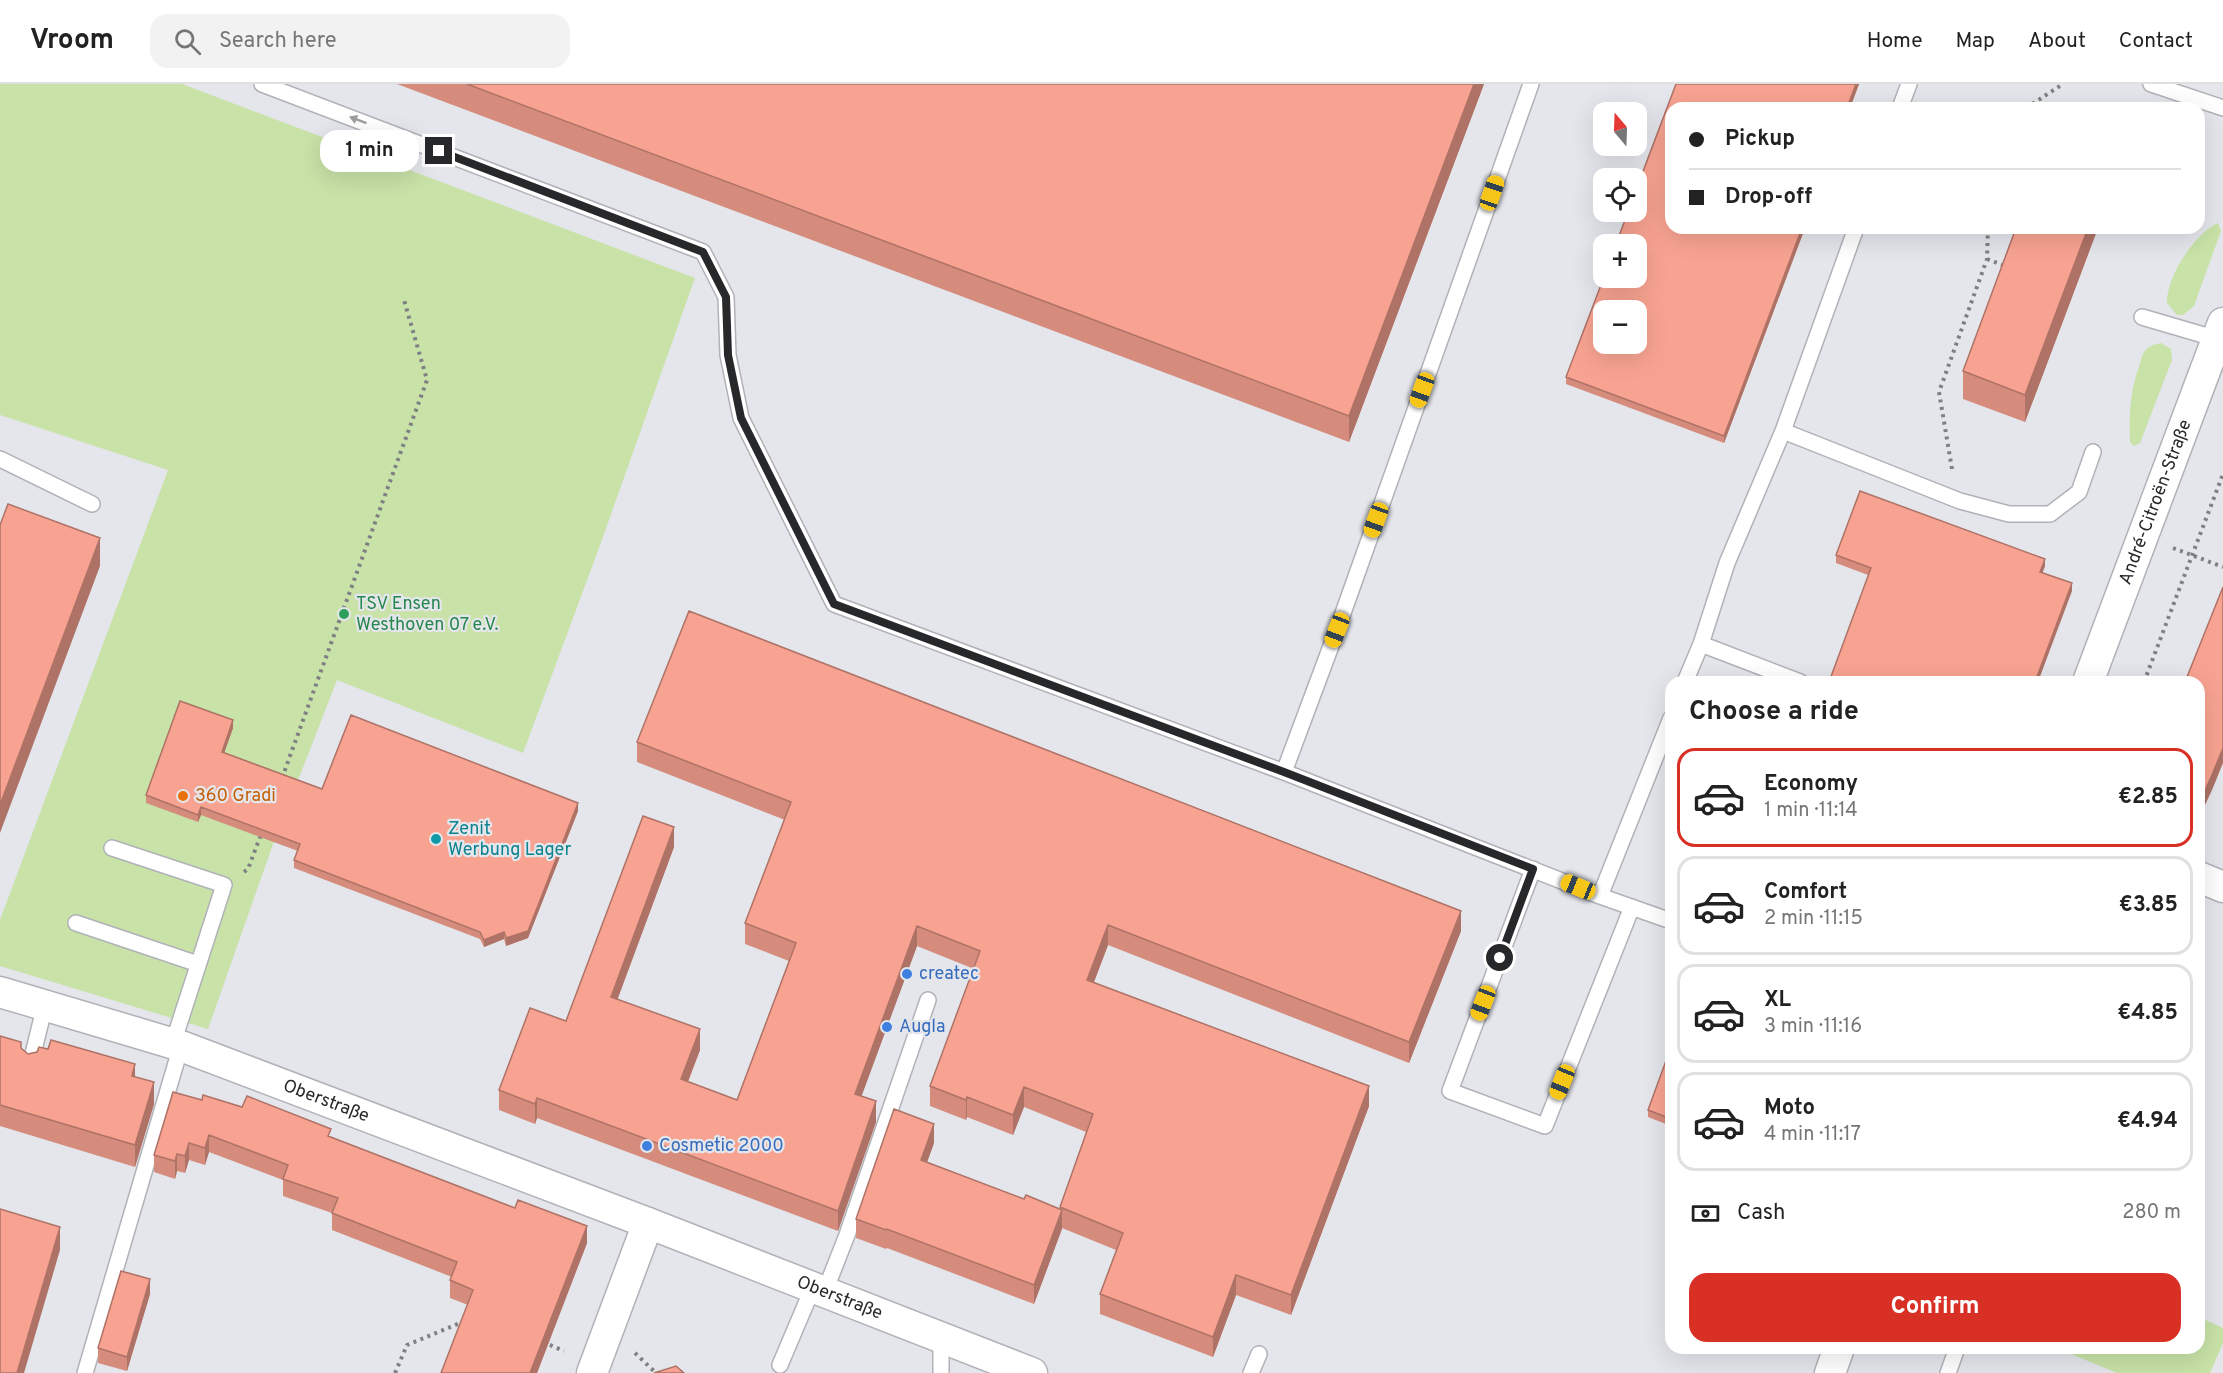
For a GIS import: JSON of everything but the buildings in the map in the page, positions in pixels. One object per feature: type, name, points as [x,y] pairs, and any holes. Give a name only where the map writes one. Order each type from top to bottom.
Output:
[{"type":"street","name":"André-Citroën-Straße","points":[[2090,676],[2220,331]]},
{"type":"street","points":[[2205,880],[2223,887]]},
{"type":"street","name":"Oberstraße","points":[[0,992],[177,1044],[648,1223],[1032,1373]]},
{"type":"street","points":[[594,1367],[648,1223]]},
{"type":"street","points":[[1830,1373],[1837,1354]]},
{"type":"lane","points":[[262,84],[703,252],[726,297],[728,355],[741,418],[834,604],[1284,772],[1600,896],[1665,919]]},
{"type":"lane","points":[[1284,772],[1337,630],[1530,84]]},
{"type":"lane","points":[[1902,102],[1909,84]]},
{"type":"lane","points":[[2151,84],[2223,108]]},
{"type":"lane","points":[[1688,676],[1701,644],[1727,563],[1783,431],[1854,234]]},
{"type":"lane","points":[[2142,318],[2220,331]]},
{"type":"lane","points":[[1783,431],[1960,501],[2009,514],[2050,514],[2079,492],[2093,453]]},
{"type":"lane","points":[[0,459],[92,504]]},
{"type":"lane","points":[[1701,644],[1771,676]]},
{"type":"lane","points":[[1600,896],[1665,733]]},
{"type":"lane","points":[[85,1373],[198,964],[224,885],[112,848]]},
{"type":"lane","points":[[1533,869],[1450,1091],[1545,1126],[1632,907]]},
{"type":"lane","points":[[76,923],[198,964]]},
{"type":"lane","points":[[780,1365],[847,1235],[928,1000]]},
{"type":"lane","points":[[30,1066],[45,1005]]},
{"type":"lane","points":[[941,1337],[941,1373]]},
{"type":"lane","points":[[1251,1373],[1259,1353]]},
{"type":"lane","points":[[1948,1373],[1955,1354]]},
{"type":"path","points":[[2035,102],[2062,84]]},
{"type":"path","points":[[1960,501],[1939,392],[1986,259],[1988,234]]},
{"type":"path","points":[[1986,259],[2011,269]]},
{"type":"path","points":[[281,780],[427,380],[404,300]]},
{"type":"path","points":[[2146,676],[2223,474]]},
{"type":"path","points":[[2191,556],[2223,567]]},
{"type":"path","points":[[224,885],[248,869],[264,825]]},
{"type":"path","points":[[395,1373],[406,1345],[470,1319]]},
{"type":"path","points":[[540,1341],[594,1367]]},
{"type":"green space","name":"TSV Ensen Westhoven 07 e.V.","points":[[0,84],[182,84],[695,278],[523,753],[337,680],[271,850],[208,1029],[0,966],[0,920],[168,470],[0,415]]},
{"type":"green space","points":[[2218,223],[2221,231],[2194,306],[2183,315],[2177,315],[2167,303],[2171,281],[2191,246],[2209,228]]},
{"type":"green space","points":[[2161,343],[2171,349],[2172,360],[2140,443],[2134,446],[2130,442],[2130,422],[2134,383],[2146,349]]},
{"type":"green space","points":[[2205,1320],[2223,1328],[2223,1343],[2210,1373],[2117,1373],[2071,1354],[2205,1354]]},
{"type":"place","name":"TSV Ensen Westhoven 07 e.V.","points":[[344,614]]},
{"type":"place","name":"360 Gradi","points":[[183,796]]},
{"type":"place","name":"Zenit Werbung Lager","points":[[436,839]]},
{"type":"place","name":"createc","points":[[907,974]]},
{"type":"place","name":"Augla","points":[[887,1027]]},
{"type":"place","name":"Cosmetic 2000","points":[[647,1146]]},
{"type":"route","points":[[439,151],[703,252],[726,297],[728,355],[741,418],[834,604],[1284,772],[1533,869],[1500,958]]}]
